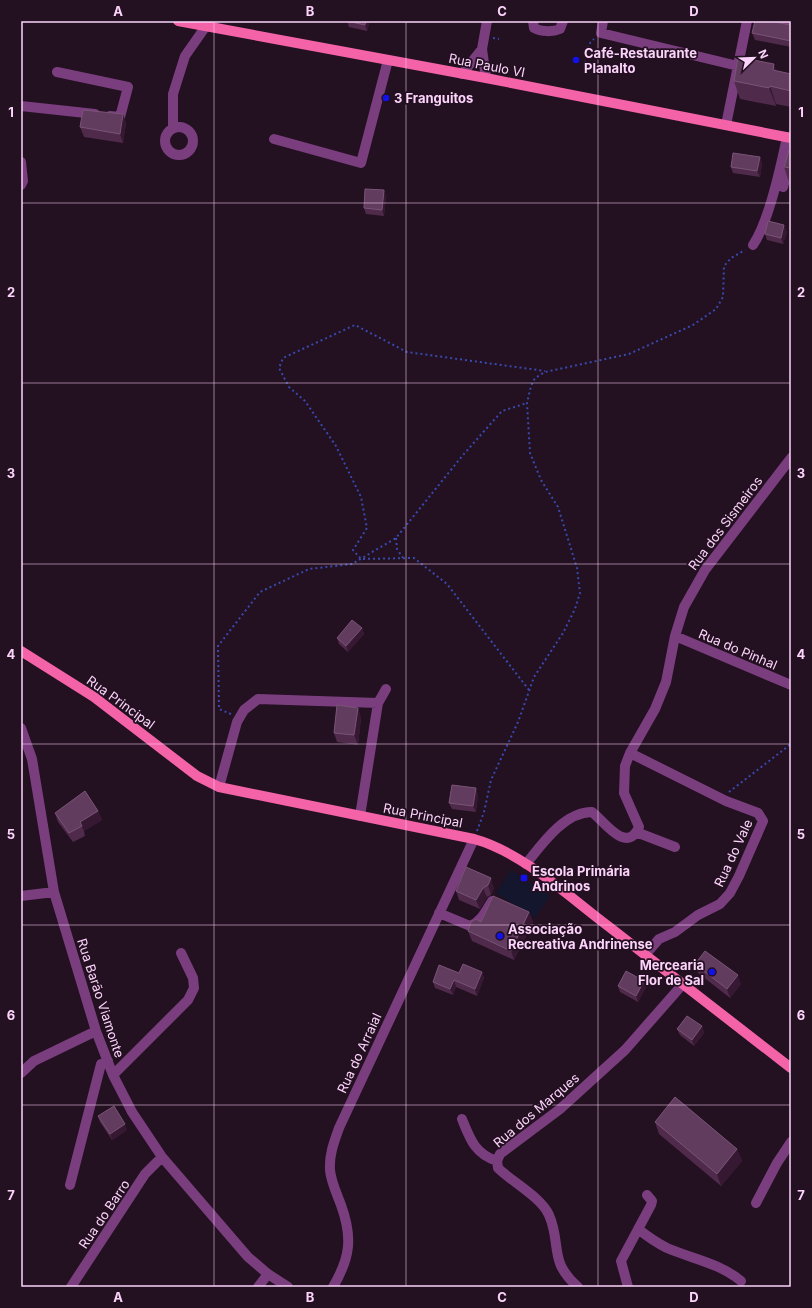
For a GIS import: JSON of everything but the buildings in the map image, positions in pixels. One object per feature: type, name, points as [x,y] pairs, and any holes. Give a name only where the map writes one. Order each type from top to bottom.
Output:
[{"type":"main road","name":"Rua Paulo VI","points":[[178,21],[486,78],[789,137]]},
{"type":"main road","name":"Rua Principal","points":[[21,651],[94,697],[197,776],[219,787],[474,839],[499,847],[526,864],[791,1068]]},
{"type":"street","points":[[486,78],[482,49],[487,21]]},
{"type":"street","points":[[533,21],[534,28],[538,30],[556,31],[560,29],[563,21]]},
{"type":"street","points":[[603,21],[600,33],[738,66]]},
{"type":"street","points":[[726,125],[747,21]]},
{"type":"street","points":[[782,21],[791,23]]},
{"type":"street","points":[[173,128],[172,94],[185,56],[206,26]]},
{"type":"street","points":[[462,74],[482,49]]},
{"type":"street","points":[[274,139],[361,163],[388,60]]},
{"type":"street","points":[[21,106],[120,117],[128,87],[57,72]]},
{"type":"street","points":[[753,245],[760,236],[789,137]]},
{"type":"street","points":[[783,187],[791,160]]},
{"type":"street","points":[[21,162],[23,181],[21,185]]},
{"type":"street","name":"Rua dos Sismeiros","points":[[636,832],[639,827],[624,793],[625,766],[630,753],[655,709],[663,688],[675,636],[684,607],[705,570],[791,458]]},
{"type":"street","name":"Rua do Pinhal","points":[[675,636],[791,686]]},
{"type":"street","points":[[360,816],[378,703],[386,689]]},
{"type":"street","points":[[219,787],[239,718],[244,710],[258,699],[276,698],[378,703]]},
{"type":"street","name":"Rua Barão Viamonte","points":[[21,728],[32,760],[54,892],[96,1030],[113,1075],[132,1112],[162,1157],[248,1257],[268,1274],[288,1287]]},
{"type":"street","name":"Rua do Vale","points":[[630,753],[720,798],[758,813],[763,821],[730,893],[720,904],[698,915],[675,932],[659,939],[645,955]]},
{"type":"street","points":[[526,864],[554,832],[569,819],[583,812],[592,812],[612,833],[621,837],[629,837],[636,832],[675,847]]},
{"type":"street","name":"Rua do Arraial","points":[[333,1287],[345,1266],[348,1248],[342,1209],[330,1173],[333,1145],[339,1128],[474,839]]},
{"type":"street","points":[[21,896],[54,892]]},
{"type":"street","points":[[439,913],[470,926],[481,919],[492,901]]},
{"type":"street","points":[[113,1075],[188,1000],[194,988],[193,978],[182,953]]},
{"type":"street","name":"Rua dos Marques","points":[[578,1287],[564,1272],[557,1258],[553,1227],[549,1214],[540,1202],[498,1168],[497,1161],[500,1154],[560,1109],[625,1050],[683,984]]},
{"type":"street","points":[[21,1073],[34,1061],[96,1030]]},
{"type":"street","points":[[70,1185],[101,1064],[108,1061]]},
{"type":"street","points":[[462,1119],[470,1138],[478,1150],[486,1158],[497,1161]]},
{"type":"street","points":[[756,1203],[777,1163],[791,1142]]},
{"type":"street","name":"Rua do Barro","points":[[71,1287],[145,1174],[162,1157]]},
{"type":"street","points":[[628,1287],[621,1261],[651,1205],[652,1201],[647,1196]]},
{"type":"street","points":[[638,1229],[659,1244],[714,1264],[731,1273],[741,1281]]},
{"type":"street","points":[[258,1287],[268,1274]]},
{"type":"path","points":[[585,63],[589,44]]},
{"type":"path","points":[[474,839],[484,812],[491,780],[518,722],[534,676],[563,632],[572,615],[580,593],[577,568],[558,507],[541,480],[530,453],[528,403],[531,386],[535,378],[545,372],[629,354],[693,325],[716,309],[723,297],[724,266],[731,258],[753,245]]},
{"type":"path","points":[[529,690],[447,584],[414,558],[362,558],[353,550],[367,528],[361,497],[336,446],[305,401],[289,388],[278,368],[283,358],[355,325],[407,352],[545,372]]},
{"type":"path","points":[[239,718],[219,709],[218,646],[260,592],[309,569],[352,564],[396,538],[463,455],[502,411],[528,403]]},
{"type":"path","points":[[396,538],[397,549],[403,558]]},
{"type":"path","points":[[720,798],[791,744]]},
{"type":"shaded area","points":[[511,870],[550,896],[535,918],[496,893]]},
{"type":"place","name":"Café-Restaurante Planalto","points":[[576,60]]},
{"type":"place","name":"3 Franguitos","points":[[386,98]]},
{"type":"place","name":"Escola Primária Andrinos","points":[[524,878]]},
{"type":"place","name":"Associação Recreativa Andrinense","points":[[500,936]]},
{"type":"place","name":"Mercearia Flor de Sal","points":[[712,972]]}]
